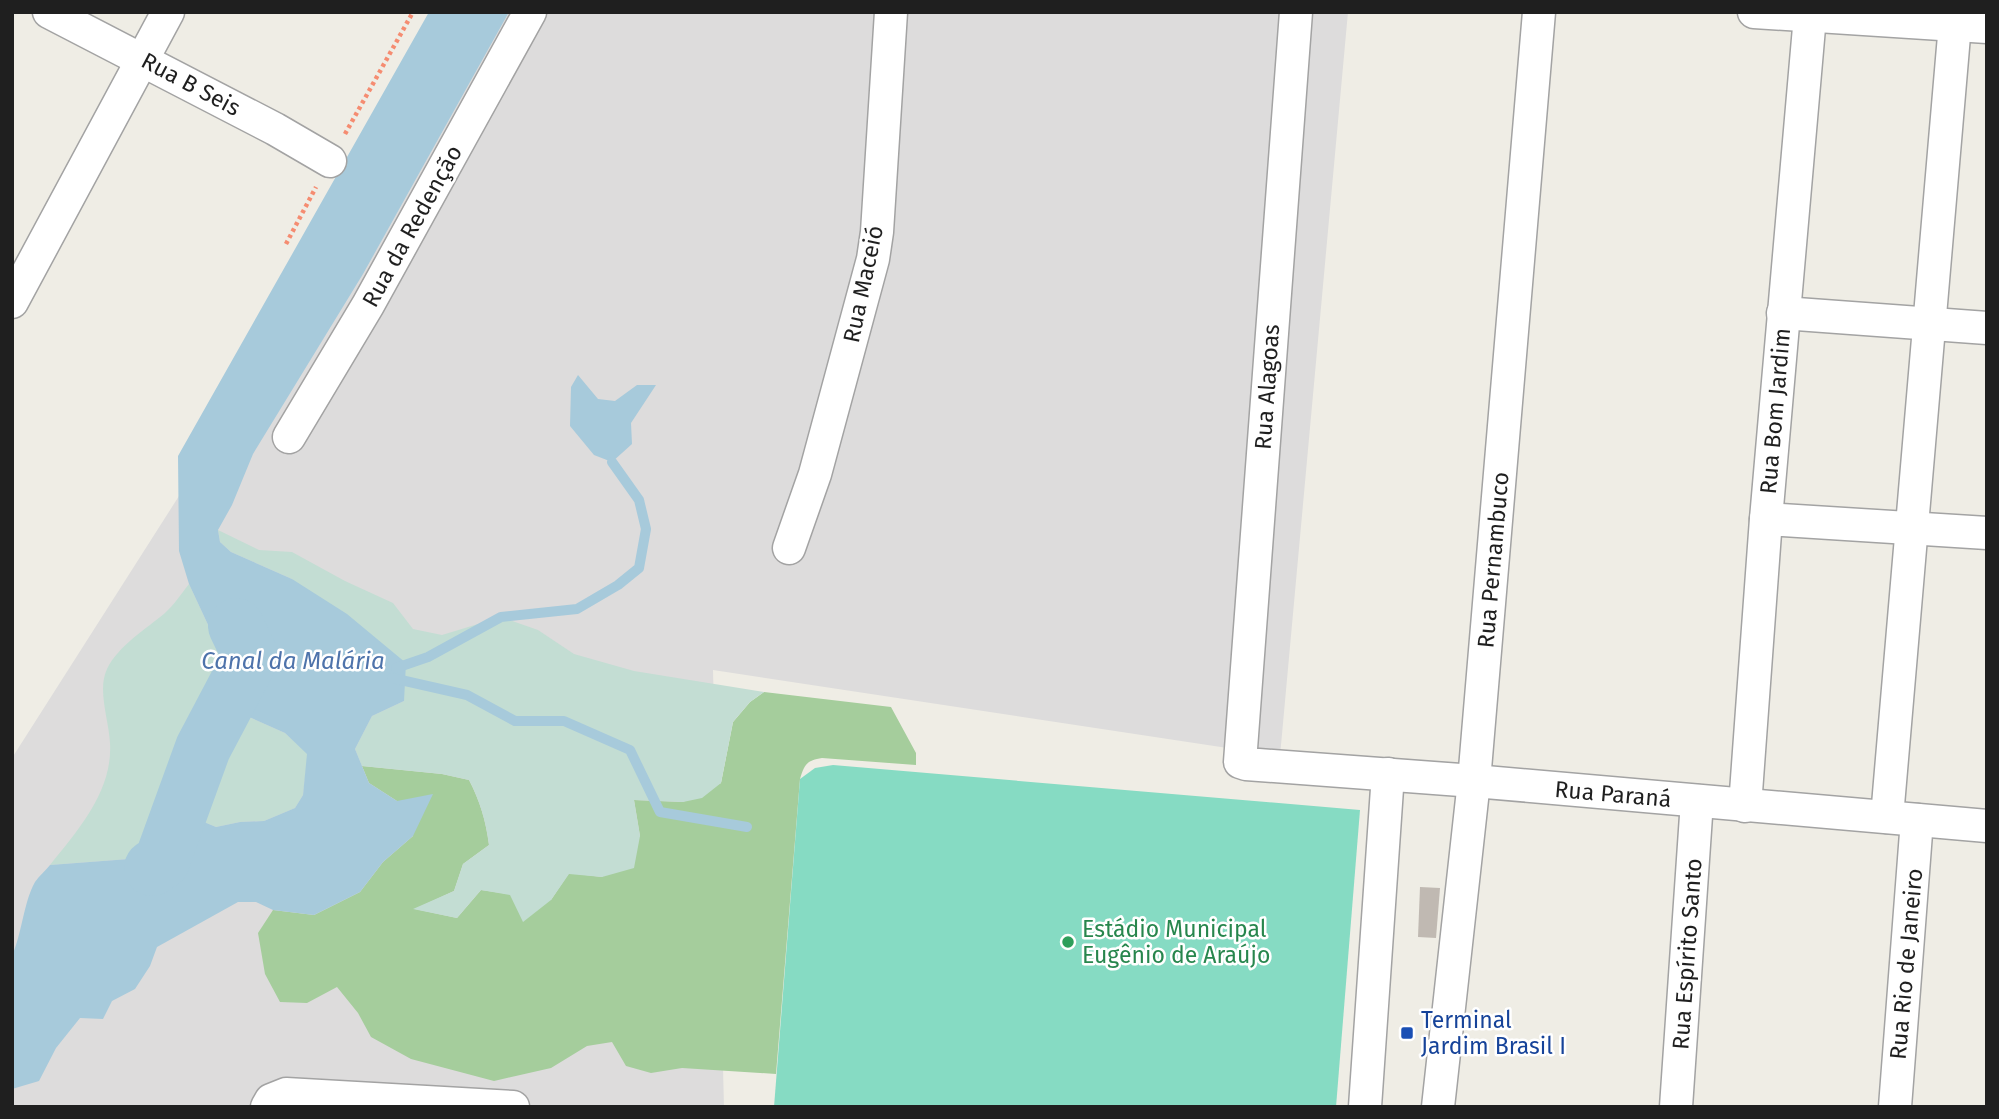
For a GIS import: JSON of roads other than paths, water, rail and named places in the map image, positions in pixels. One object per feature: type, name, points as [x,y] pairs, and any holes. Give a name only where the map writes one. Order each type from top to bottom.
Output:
[{"type":"street","name":"Rua B Seis","points":[[49,12],[145,60],[330,161]]},
{"type":"street","points":[[12,302],[145,60],[168,12]]},
{"type":"street","name":"Rua da Redenção","points":[[289,437],[368,305],[530,12]]},
{"type":"street","name":"Rua Maceió","points":[[789,548],[815,474],[873,259],[891,12]]},
{"type":"street","name":"Rua Alagoas","points":[[1240,762],[1296,12]]},
{"type":"street","name":"Rua Pernambuco","points":[[1438,1107],[1474,781],[1539,12]]},
{"type":"street","points":[[1754,12],[1987,27]]},
{"type":"street","name":"Rua Bom Jardim","points":[[1745,806],[1766,519],[1810,16]]},
{"type":"street","name":"Rua Rio de Janeiro","points":[[1895,1107],[1911,530],[1955,24]]},
{"type":"street","points":[[1783,313],[1987,328]]},
{"type":"street","points":[[1766,519],[1987,533]]},
{"type":"street","name":"Rua Paraná","points":[[1240,762],[1987,826]]},
{"type":"street","points":[[1365,1107],[1388,774]]},
{"type":"street","name":"Rua Espírito Santo","points":[[1676,1107],[1697,801]]},
{"type":"street","points":[[267,1107],[271,1100],[286,1094],[513,1107]]},
{"type":"water","name":"Canal da Malária","points":[[429,12],[509,12],[363,274],[253,454],[232,505],[218,530],[220,542],[231,552],[292,579],[347,614],[406,663],[404,701],[372,716],[355,749],[369,783],[397,801],[433,794],[413,836],[383,862],[360,892],[314,915],[273,910],[256,902],[238,902],[157,947],[150,966],[135,989],[112,1001],[103,1019],[80,1018],[56,1048],[39,1081],[12,1089],[12,956],[31,890],[50,865],[129,859],[144,847],[154,809],[175,786],[192,817],[216,827],[264,821],[295,808],[303,795],[307,754],[285,733],[249,717],[221,679],[223,657],[189,584],[179,551],[178,456]]},
{"type":"water","points":[[578,375],[598,399],[615,401],[637,385],[656,385],[631,423],[632,444],[612,462],[594,455],[570,426],[571,387]]},
{"type":"waterway","points":[[396,668],[428,657],[501,617],[577,609],[618,585],[639,568],[646,529],[639,500],[612,462]]},
{"type":"waterway","name":"Canal da Malária","points":[[152,868],[162,861],[203,748],[251,657],[236,626]]},
{"type":"waterway","points":[[392,678],[467,695],[515,721],[564,721],[630,750],[660,812],[747,827]]},
{"type":"place","name":"Estádio Municipal Eugênio de Araújo","points":[[1068,942]]},
{"type":"place","name":"Terminal Jardim Brasil I","points":[[1407,1033]]}]
